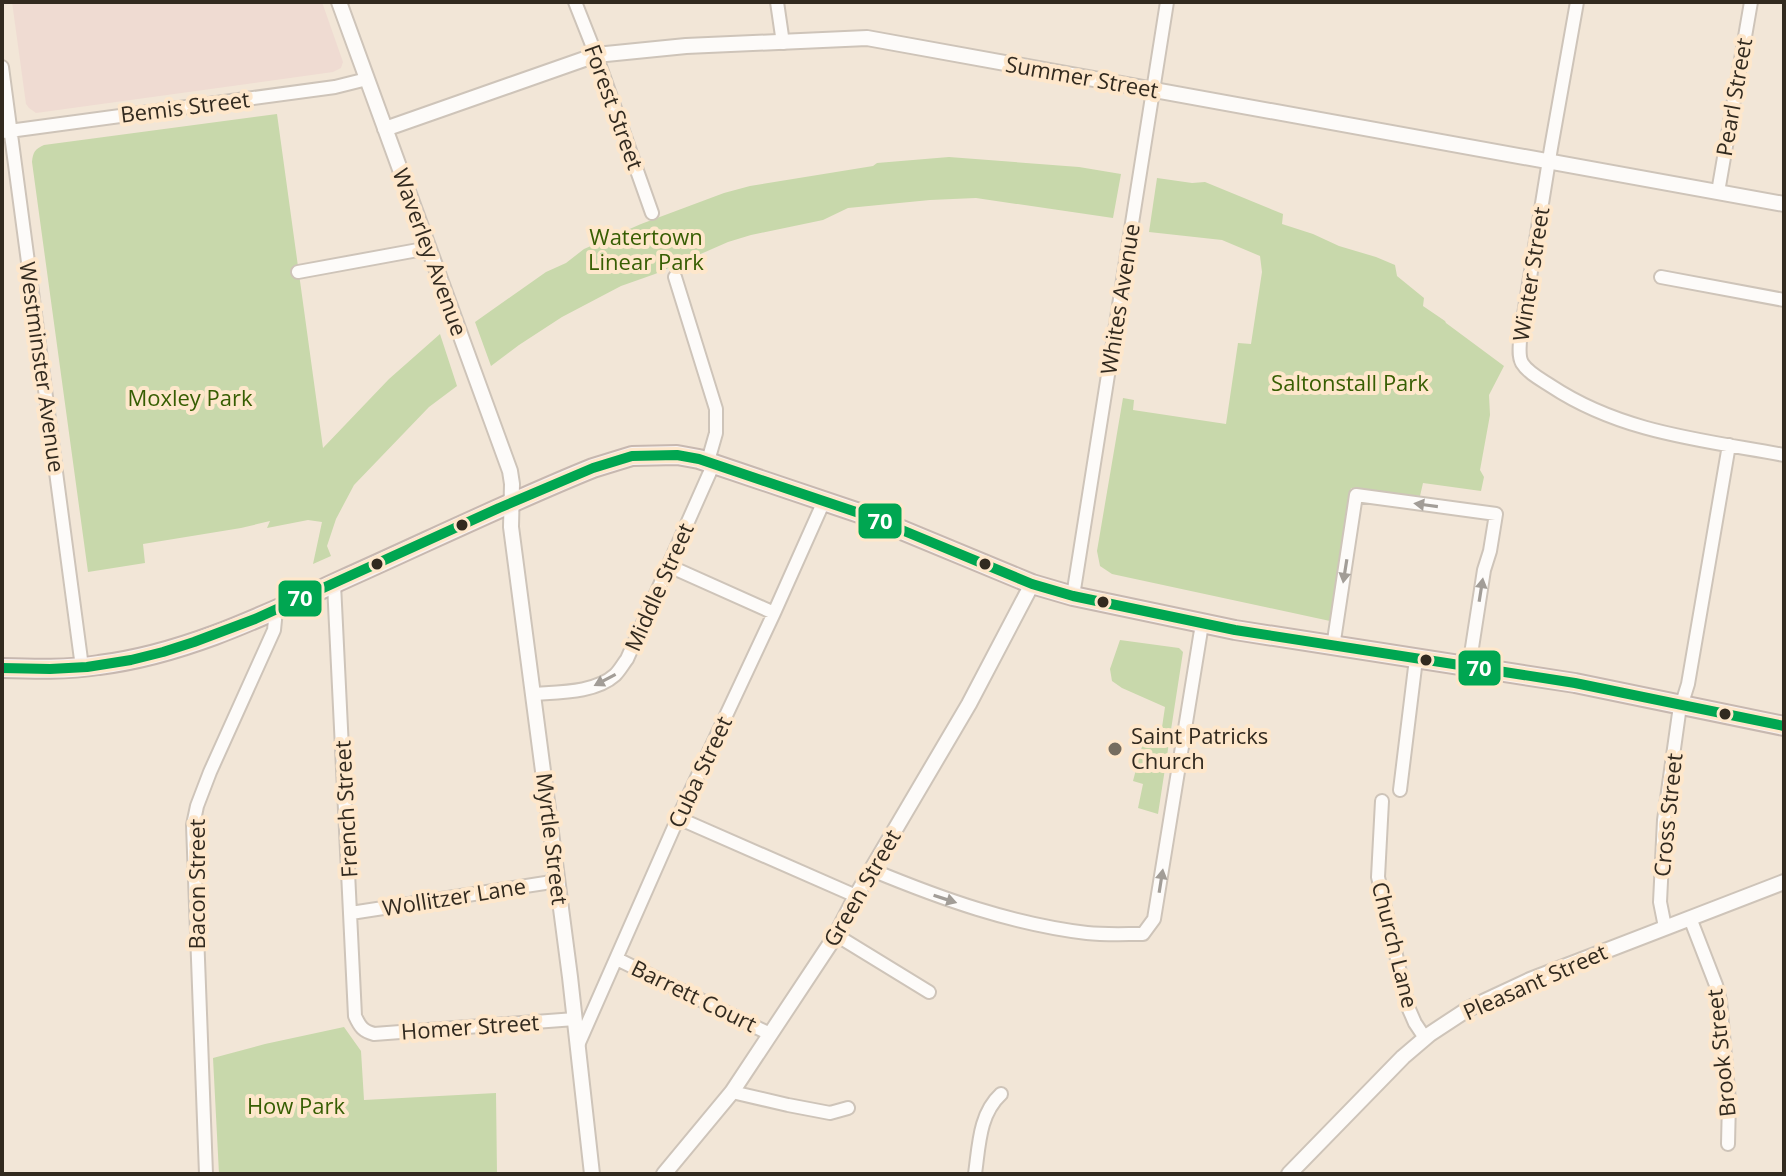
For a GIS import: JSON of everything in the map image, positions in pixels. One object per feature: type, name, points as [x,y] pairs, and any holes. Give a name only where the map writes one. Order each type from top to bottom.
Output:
[{"type":"main road","points":[[2,668],[82,667],[168,651],[276,610],[581,473],[622,458],[654,454],[711,462],[877,519],[1032,584],[1073,596],[1202,624],[1333,647],[1575,683],[1784,726]]},
{"type":"street","name":"Waverley Avenue","points":[[339,2],[508,465],[512,484],[511,504]]},
{"type":"street","name":"Forest Street","points":[[575,2],[652,213]]},
{"type":"street","points":[[777,2],[783,43]]},
{"type":"street","name":"Whites Avenue","points":[[1073,596],[1167,2]]},
{"type":"street","name":"Winter Street","points":[[1577,2],[1520,344],[1522,363],[1560,391],[1602,414],[1648,430],[1784,455]]},
{"type":"street","name":"Pearl Street","points":[[1718,192],[1751,2]]},
{"type":"street","name":"Summer Street","points":[[385,129],[596,55],[686,46],[867,38],[1784,204]]},
{"type":"street","name":"Westminster Avenue","points":[[2,67],[6,131],[82,667]]},
{"type":"street","name":"Bemis Street","points":[[6,131],[335,87],[367,79]]},
{"type":"street","points":[[298,272],[429,248]]},
{"type":"street","points":[[675,277],[716,409],[711,462]]},
{"type":"street","points":[[1661,277],[1784,300]]},
{"type":"street","name":"Cross Street","points":[[1665,927],[1660,902],[1664,820],[1681,704],[1689,677],[1729,445]]},
{"type":"street","name":"Middle Street","points":[[533,694],[586,688],[617,674],[627,659],[669,566],[711,462]]},
{"type":"street","points":[[1333,647],[1356,495],[1496,514],[1469,667]]},
{"type":"street","name":"Cuba Street","points":[[578,1045],[678,818],[824,501]]},
{"type":"street","name":"Myrtle Street","points":[[511,504],[511,527],[558,881],[592,1174]]},
{"type":"street","points":[[669,566],[774,613]]},
{"type":"street","name":"French Street","points":[[334,584],[355,1016],[364,1032]]},
{"type":"street","name":"Green Street","points":[[664,1174],[732,1092],[836,935],[969,704],[1032,584]]},
{"type":"street","name":"Bacon Street","points":[[206,1174],[193,825],[210,772],[274,630],[276,610]]},
{"type":"street","points":[[872,870],[938,897],[1014,920],[1089,933],[1143,934],[1154,919],[1202,624]]},
{"type":"street","points":[[1400,790],[1416,659]]},
{"type":"street","name":"Church Lane","points":[[1382,801],[1378,877],[1408,1007],[1425,1038]]},
{"type":"street","points":[[678,818],[856,896]]},
{"type":"street","name":"Wollitzer Lane","points":[[351,913],[558,881]]},
{"type":"street","name":"Pleasant Street","points":[[1289,1174],[1425,1038],[1468,1009],[1508,989],[1784,882]]},
{"type":"street","name":"Brook Street","points":[[1690,918],[1719,995],[1729,1101],[1728,1144]]},
{"type":"street","points":[[836,935],[929,992]]},
{"type":"street","name":"Barrett Court","points":[[617,959],[770,1034]]},
{"type":"street","name":"Homer Street","points":[[364,1032],[374,1034],[575,1019]]},
{"type":"street","points":[[732,1092],[830,1113],[848,1108]]},
{"type":"street","points":[[975,1174],[984,1118],[1001,1094]]},
{"type":"shaded area","points":[[12,2],[322,2],[343,62],[341,68],[333,72],[36,113],[26,104]]},
{"type":"green space","name":"Moxley Park","points":[[277,114],[323,448],[389,379],[440,334],[457,386],[429,407],[354,485],[336,519],[327,546],[331,556],[313,564],[322,522],[308,520],[267,528],[270,521],[143,544],[145,563],[88,572],[32,162],[34,153],[44,145]]},
{"type":"green space","name":"Watertown Linear Park","points":[[949,157],[1079,167],[1121,174],[1113,218],[976,198],[848,208],[823,220],[728,242],[621,286],[562,317],[491,366],[475,322],[584,249],[641,224],[750,186],[877,163]]},
{"type":"green space","name":"Saltonstall Park","points":[[1157,178],[1205,182],[1283,214],[1282,224],[1395,265],[1397,276],[1424,298],[1423,306],[1504,366],[1489,395],[1490,415],[1480,470],[1484,477],[1481,491],[1423,483],[1420,496],[1351,488],[1330,621],[1112,574],[1100,566],[1097,551],[1123,398],[1134,400],[1133,410],[1226,424],[1238,343],[1251,344],[1262,272],[1260,256],[1222,240],[1149,232]]},
{"type":"green space","points":[[1120,640],[1179,648],[1183,652],[1158,814],[1138,808],[1143,784],[1133,781],[1146,731],[1161,734],[1165,707],[1112,681],[1110,669]]},
{"type":"green space","name":"How Park","points":[[344,1027],[361,1051],[364,1100],[496,1093],[497,1174],[219,1174],[213,1058]]},
{"type":"transit line","name":"70","points":[[2,668],[87,667],[163,652],[255,619],[593,468],[632,456],[677,455],[699,459],[868,516],[1032,584],[1073,596],[1235,630],[1575,683],[1784,726]]},
{"type":"place","name":"Saint Patricks Church","points":[[1115,749]]}]
